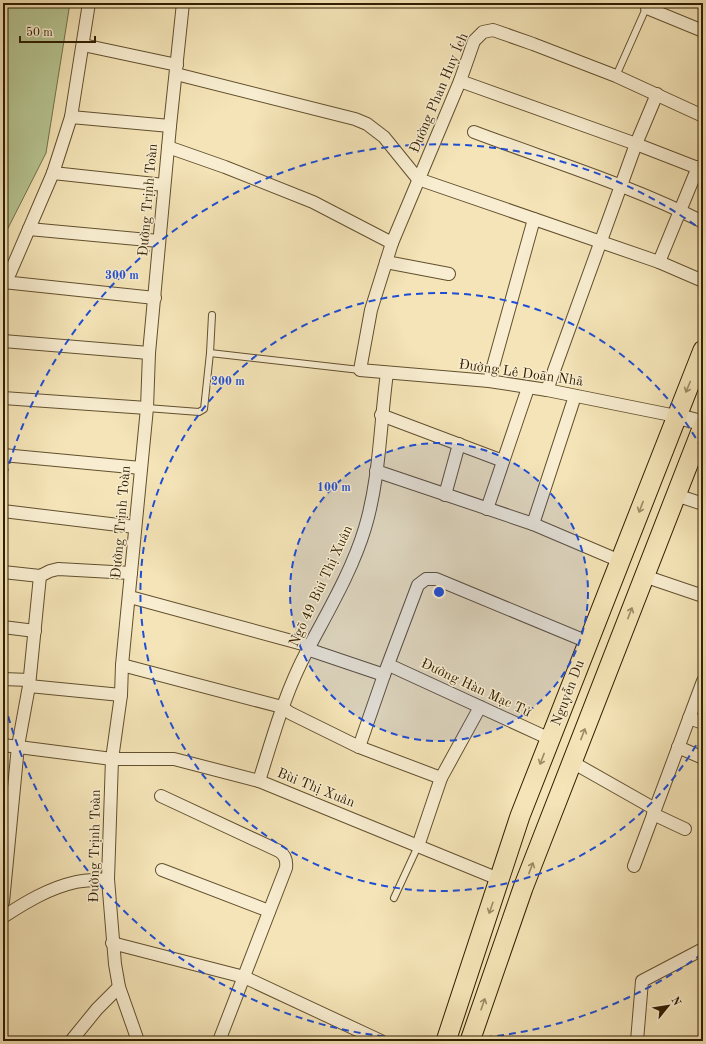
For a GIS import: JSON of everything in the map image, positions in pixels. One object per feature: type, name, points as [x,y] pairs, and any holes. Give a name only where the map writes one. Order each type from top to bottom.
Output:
[{"type":"main road","name":"Nguyễn Du","points":[[446,1041],[501,880],[520,816],[703,350]]},
{"type":"main road","name":"Nguyễn Du","points":[[470,1041],[523,888],[703,426]]},
{"type":"main road","points":[[572,684],[598,695]]},
{"type":"main road","points":[[501,880],[523,888]]},
{"type":"street","points":[[3,282],[10,273],[53,173],[71,117],[89,3]]},
{"type":"street","name":"Đường Trịnh Toàn","points":[[138,1041],[119,987],[112,943],[108,880],[112,759],[121,695],[122,665],[130,597],[147,408],[149,353],[164,185],[183,3]]},
{"type":"street","points":[[648,5],[703,31]]},
{"type":"street","name":"Đường Phan Huy Ích","points":[[360,370],[371,310],[392,243],[460,81],[476,38],[483,32],[490,30],[499,32],[533,44],[616,76],[703,116]]},
{"type":"street","points":[[83,44],[356,119],[367,124],[384,137],[418,179],[659,262],[703,282]]},
{"type":"street","points":[[460,81],[700,168],[680,210],[659,262]]},
{"type":"street","points":[[547,390],[636,144],[657,94]]},
{"type":"street","points":[[71,117],[170,126]]},
{"type":"street","points":[[474,132],[680,210],[703,222]]},
{"type":"street","points":[[168,148],[225,167],[313,202],[392,243]]},
{"type":"street","points":[[53,173],[164,185]]},
{"type":"street","points":[[489,381],[534,219]]},
{"type":"street","points":[[29,229],[159,241]]},
{"type":"street","points":[[386,262],[449,274]]},
{"type":"street","points":[[3,282],[155,298]]},
{"type":"street","points":[[3,341],[149,353]]},
{"type":"street","name":"Đường Lê Doãn Nhã","points":[[360,370],[489,381],[547,390],[676,416]]},
{"type":"street","name":"Ngõ 49 Bùi Thị Xuân","points":[[259,781],[282,707],[360,543],[366,527],[376,471],[387,372]]},
{"type":"street","points":[[487,509],[528,388]]},
{"type":"street","points":[[533,524],[575,396]]},
{"type":"street","points":[[3,398],[147,408]]},
{"type":"street","points":[[381,416],[503,461]]},
{"type":"street","points":[[676,416],[703,422]]},
{"type":"street","points":[[445,495],[459,444]]},
{"type":"street","points":[[3,455],[141,468]]},
{"type":"street","points":[[376,471],[533,524],[620,560]]},
{"type":"street","points":[[676,495],[703,504]]},
{"type":"street","points":[[3,511],[136,527]]},
{"type":"street","points":[[3,572],[40,576],[58,569],[131,573]]},
{"type":"street","points":[[3,902],[18,746],[29,683],[40,576]]},
{"type":"street","points":[[644,576],[703,596]]},
{"type":"street","points":[[359,747],[418,585],[426,579],[431,578],[588,642]]},
{"type":"street","name":"Đường Hàn Mạc Tử","points":[[130,597],[386,670],[480,706],[550,739]]},
{"type":"street","points":[[3,627],[35,630]]},
{"type":"street","points":[[122,665],[282,707],[359,747],[441,778]]},
{"type":"street","points":[[3,679],[121,695]]},
{"type":"street","points":[[634,866],[703,681]]},
{"type":"street","points":[[418,846],[441,778],[480,706]]},
{"type":"street","points":[[689,718],[703,723]]},
{"type":"street","name":"Bùi Thị Xuân","points":[[3,745],[112,759],[174,759],[259,781],[501,880]]},
{"type":"street","points":[[678,747],[703,758]]},
{"type":"street","points":[[572,762],[685,829]]},
{"type":"street","points":[[161,796],[282,853],[286,862],[286,868],[219,1041]]},
{"type":"street","points":[[162,870],[269,911]]},
{"type":"street","points":[[3,917],[23,903],[61,886],[77,882],[108,880]]},
{"type":"street","points":[[112,943],[244,977],[381,1041]]},
{"type":"street","points":[[637,1041],[642,981],[703,949]]},
{"type":"street","points":[[70,1041],[96,1010],[119,987]]},
{"type":"lane","points":[[616,76],[648,5]]},
{"type":"lane","points":[[147,408],[202,411],[205,406],[212,315]]},
{"type":"lane","points":[[210,354],[360,370]]},
{"type":"lane","points":[[394,898],[418,846]]},
{"type":"green space","points":[[3,3],[70,3],[46,153],[3,238]]}]
